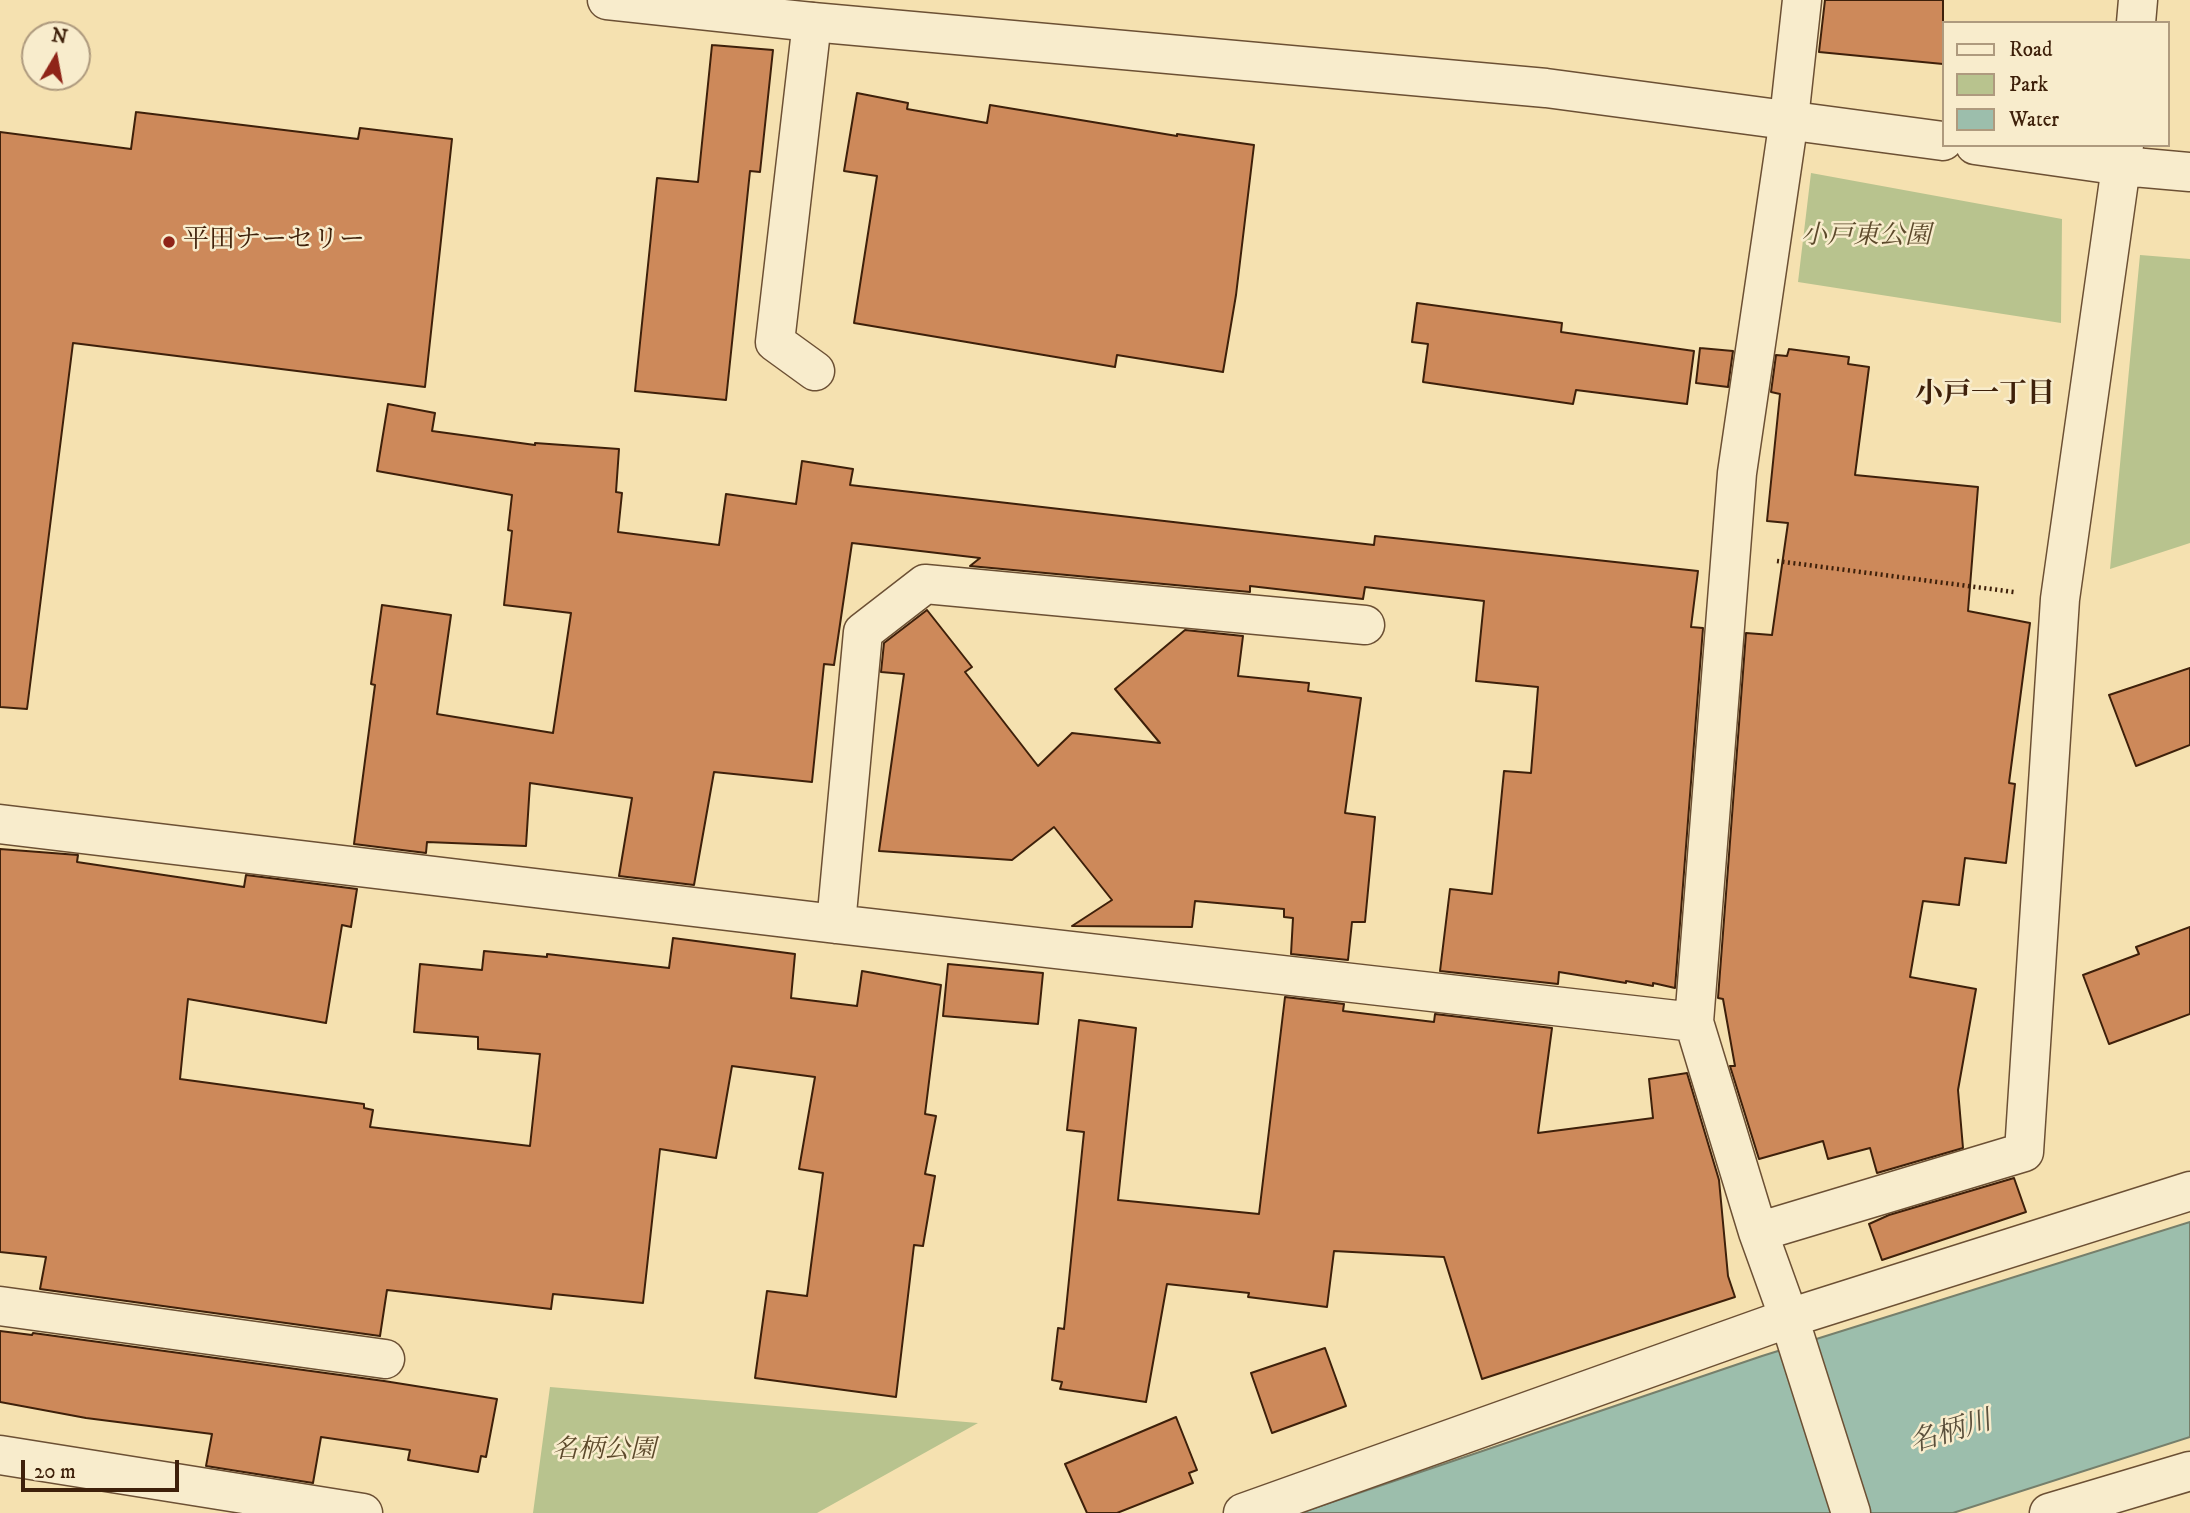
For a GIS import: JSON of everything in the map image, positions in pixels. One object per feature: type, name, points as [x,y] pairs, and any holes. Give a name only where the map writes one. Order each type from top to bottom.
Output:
[{"type":"street","points":[[607,0],[813,22],[1546,88],[1941,141]]},
{"type":"street","points":[[1802,0],[1789,119],[1737,473],[1693,1022],[1758,1232],[1789,1318],[1851,1513]]},
{"type":"street","points":[[2136,21],[2138,0]]},
{"type":"street","points":[[813,22],[775,342],[815,371]]},
{"type":"street","points":[[2005,147],[2123,155],[2190,172]]},
{"type":"street","points":[[1758,1232],[2024,1152],[2060,598],[2123,155]]},
{"type":"street","points":[[836,924],[863,632],[925,584],[1365,625]]},
{"type":"street","points":[[0,824],[836,924],[1693,1022]]},
{"type":"street","points":[[1243,1513],[1789,1318],[2190,1191]]},
{"type":"street","points":[[0,1306],[385,1359]]},
{"type":"street","points":[[0,1455],[363,1513]]},
{"type":"street","points":[[2049,1513],[2190,1471]]},
{"type":"path","points":[[1731,555],[2060,598]]},
{"type":"green space","name":"小戸東公園","points":[[1811,173],[2062,219],[2061,323],[1798,282]]},
{"type":"green space","points":[[2140,255],[2190,259],[2190,543],[2110,569]]},
{"type":"green space","name":"名柄公園","points":[[550,1387],[978,1423],[817,1513],[533,1513]]},
{"type":"water","name":"名柄川","points":[[2190,1222],[2190,1437],[1953,1513],[1300,1513],[1762,1356]]},
{"type":"building","points":[[1825,0],[1943,0],[1941,64],[1819,52]]},
{"type":"building","points":[[712,45],[773,50],[760,172],[750,171],[726,400],[635,391],[657,178],[698,182]]},
{"type":"building","points":[[857,93],[908,103],[907,109],[987,123],[990,105],[1177,136],[1254,145],[1236,295],[1223,372],[1117,355],[1115,367],[854,323],[877,176],[844,171]]},
{"type":"building","name":"平田ナーセリー","points":[[136,112],[358,139],[360,128],[452,139],[425,387],[73,343],[27,709],[0,707],[0,132],[131,149]]},
{"type":"building","points":[[1417,303],[1562,323],[1561,332],[1694,351],[1687,404],[1576,390],[1573,404],[1423,382],[1428,344],[1412,342]]},
{"type":"building","points":[[1700,348],[1733,351],[1728,387],[1696,383]]},
{"type":"building","points":[[1789,349],[1849,357],[1848,364],[1869,367],[1855,475],[1978,487],[1968,611],[2030,623],[2009,783],[2015,784],[2006,863],[1965,858],[1959,905],[1923,901],[1910,977],[1976,989],[1958,1090],[1963,1148],[1877,1173],[1870,1148],[1828,1159],[1823,1141],[1759,1159],[1730,1066],[1735,1066],[1723,999],[1718,998],[1746,633],[1772,635],[1788,523],[1767,521],[1780,394],[1771,392],[1776,355],[1787,356]]},
{"type":"building","points":[[388,404],[435,413],[432,431],[535,445],[619,449],[616,492],[622,493],[618,532],[719,545],[726,494],[796,504],[802,461],[853,469],[850,485],[1374,545],[1375,536],[1698,571],[1691,627],[1703,628],[1675,988],[1559,972],[1558,984],[1440,971],[1450,889],[1492,894],[1504,771],[1531,773],[1538,687],[1476,681],[1484,601],[1365,587],[1363,599],[1250,586],[1250,592],[970,566],[980,558],[852,543],[834,665],[824,664],[812,782],[714,772],[694,885],[619,876],[632,798],[530,783],[526,846],[427,842],[426,853],[354,844],[375,685],[371,684],[382,605],[451,615],[437,714],[553,733],[571,613],[504,605],[512,531],[508,530],[512,495],[377,471]]},
{"type":"building","points":[[927,610],[972,667],[965,672],[1038,766],[1072,733],[1160,743],[1115,689],[1185,630],[1243,636],[1238,676],[1309,683],[1308,691],[1361,698],[1345,813],[1375,817],[1365,922],[1352,922],[1348,960],[1291,954],[1293,918],[1284,917],[1284,909],[1195,901],[1192,927],[1072,926],[1112,900],[1054,827],[1012,860],[879,851],[904,674],[881,672],[884,643]]},
{"type":"building","points":[[2190,668],[2190,745],[2136,766],[2109,695]]},
{"type":"building","points":[[0,849],[78,855],[77,862],[244,887],[246,875],[357,889],[351,927],[342,925],[326,1023],[188,999],[180,1079],[364,1104],[364,1108],[373,1110],[370,1127],[530,1146],[540,1054],[478,1049],[478,1037],[414,1032],[420,964],[482,970],[484,951],[547,957],[547,954],[669,968],[673,938],[795,954],[791,998],[857,1006],[862,971],[941,985],[925,1114],[936,1116],[925,1174],[935,1176],[923,1246],[914,1245],[896,1397],[755,1378],[767,1291],[807,1296],[823,1173],[799,1169],[815,1077],[732,1066],[716,1158],[660,1149],[643,1303],[553,1294],[551,1309],[387,1290],[380,1336],[40,1289],[46,1257],[0,1252]]},
{"type":"building","points":[[2190,927],[2190,1014],[2109,1044],[2083,975],[2139,954],[2136,947]]},
{"type":"building","points":[[948,964],[1043,973],[1038,1024],[943,1016]]},
{"type":"building","points":[[1285,997],[1344,1004],[1343,1011],[1434,1022],[1435,1014],[1552,1028],[1538,1133],[1653,1118],[1649,1079],[1687,1073],[1719,1180],[1728,1276],[1735,1297],[1482,1379],[1444,1257],[1334,1251],[1327,1307],[1248,1297],[1249,1293],[1167,1284],[1146,1402],[1060,1389],[1062,1382],[1052,1380],[1058,1328],[1064,1329],[1084,1132],[1067,1130],[1079,1020],[1136,1028],[1118,1200],[1259,1214]]},
{"type":"building","points":[[2014,1178],[2026,1212],[1882,1260],[1869,1224],[1889,1215]]},
{"type":"building","points":[[0,1331],[33,1333],[384,1381],[497,1399],[486,1457],[481,1456],[478,1472],[408,1460],[410,1450],[321,1437],[313,1483],[206,1466],[212,1434],[86,1418],[0,1402]]},
{"type":"building","points":[[1325,1348],[1346,1406],[1272,1433],[1251,1373]]},
{"type":"building","points":[[1176,1417],[1197,1470],[1189,1473],[1193,1483],[1117,1513],[1087,1513],[1065,1464]]},
{"type":"place","name":"平田ナーセリー","points":[[169,242]]},
{"type":"district","name":"小戸一丁目","points":[[1985,396]]}]
